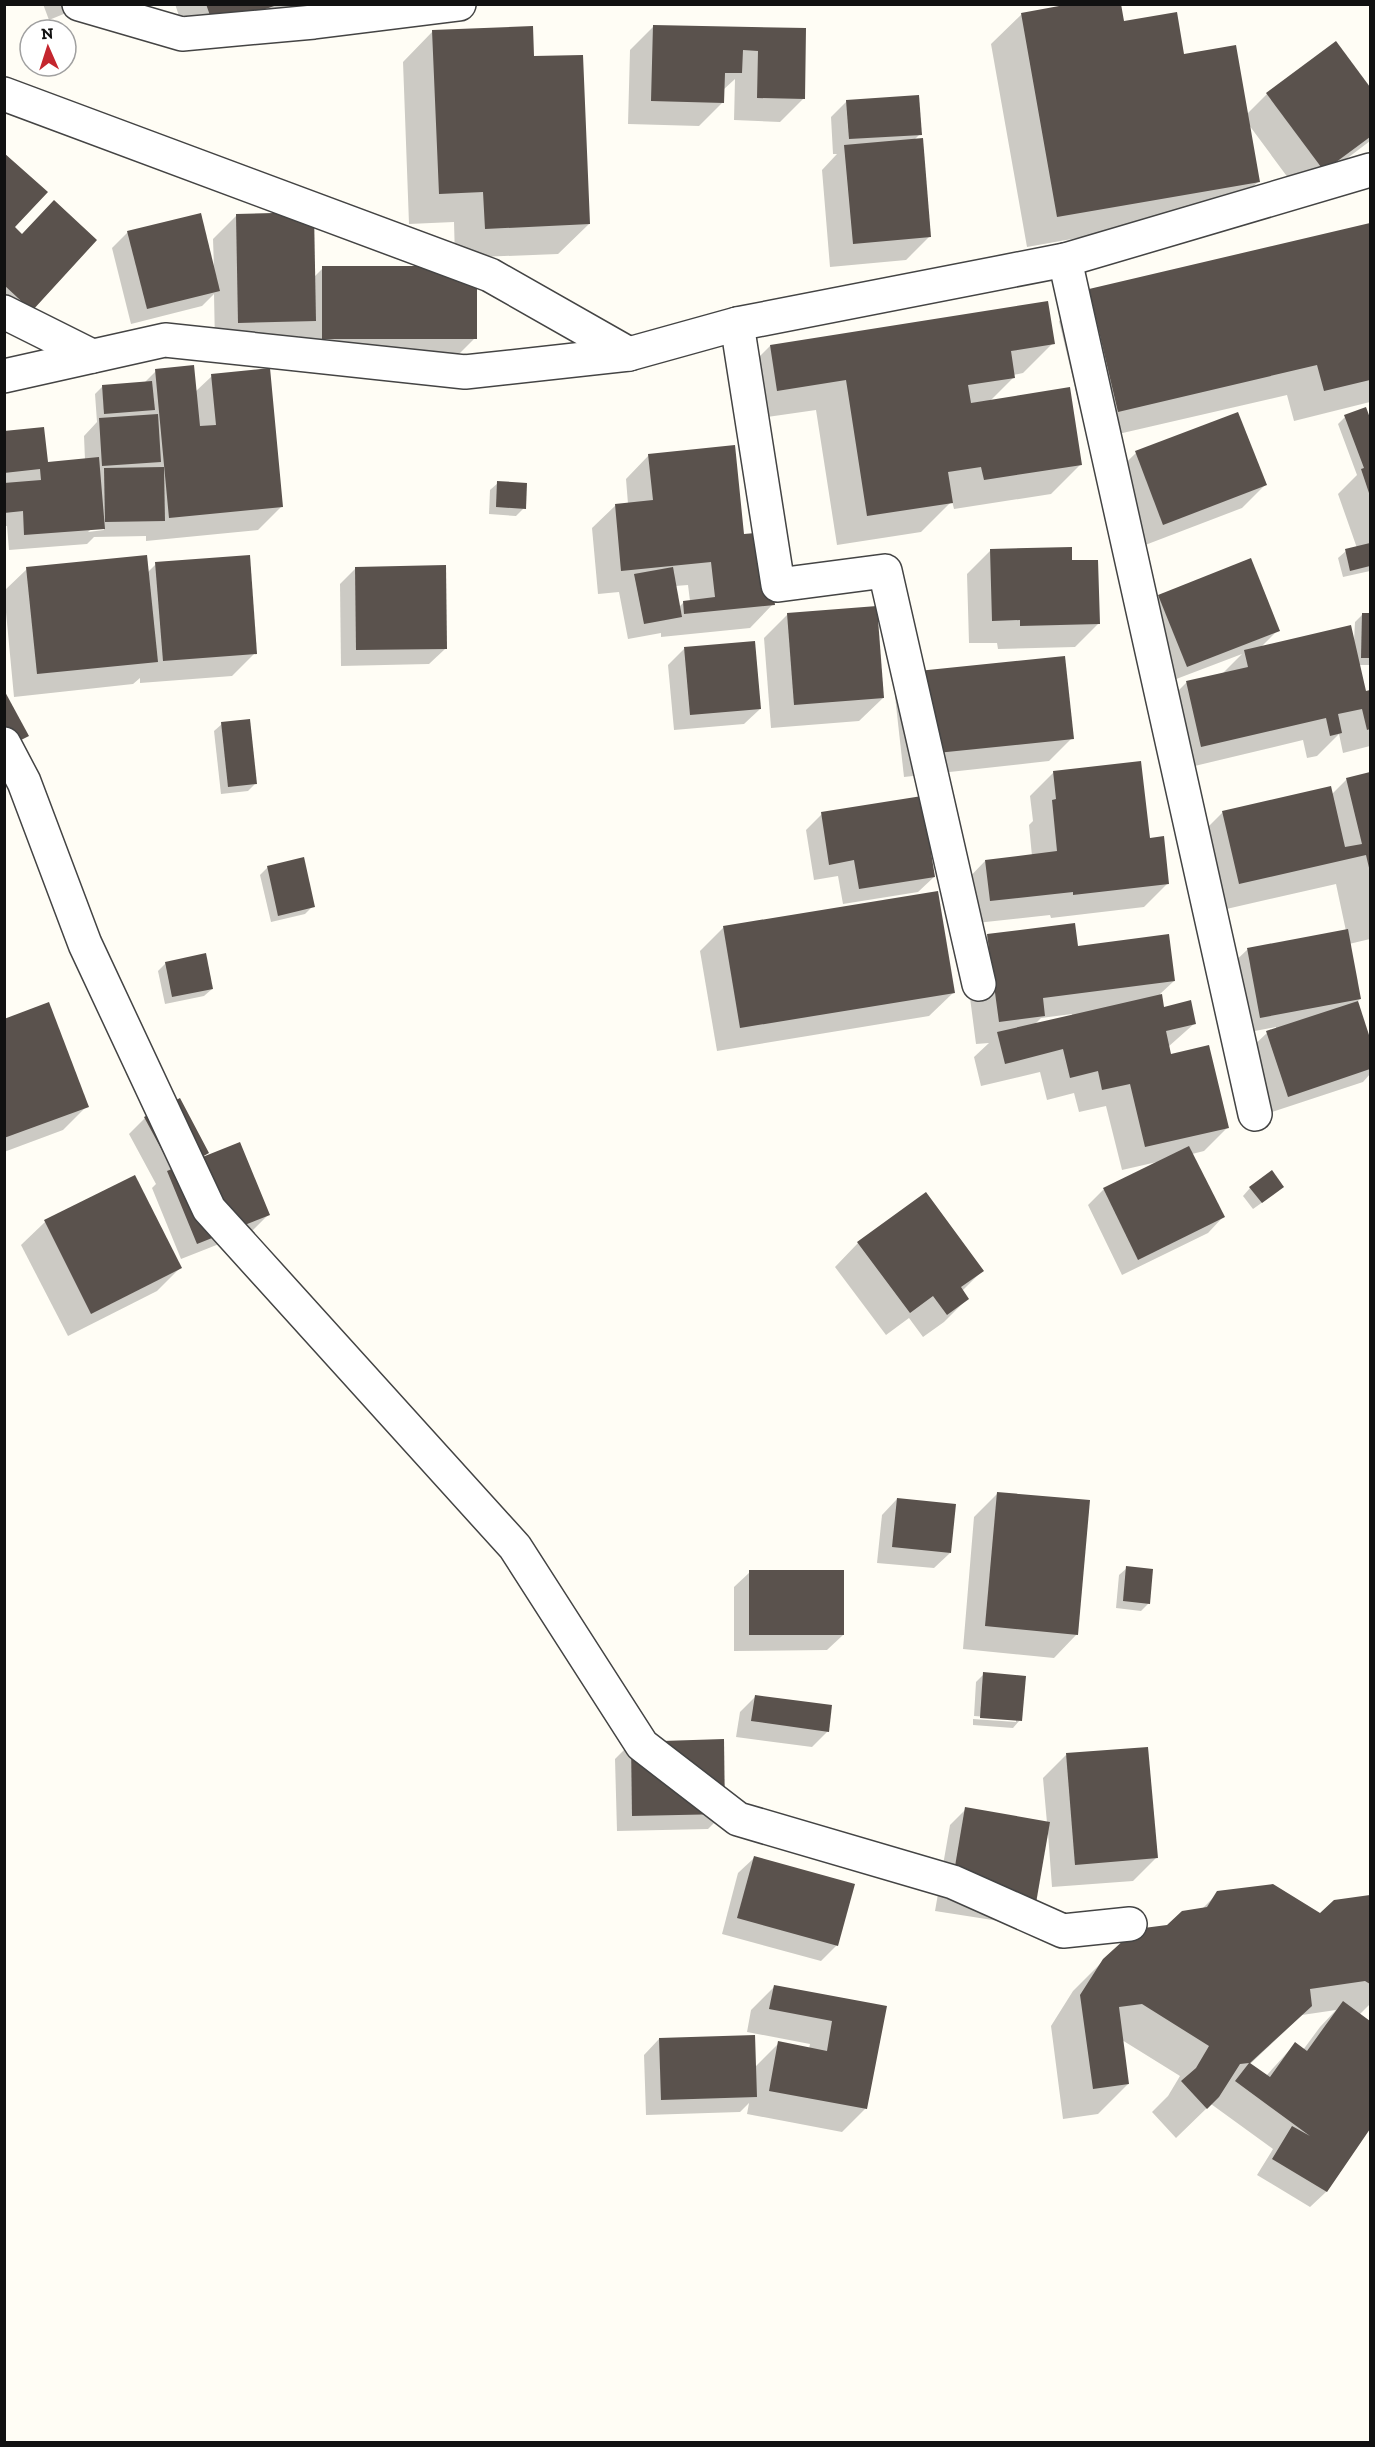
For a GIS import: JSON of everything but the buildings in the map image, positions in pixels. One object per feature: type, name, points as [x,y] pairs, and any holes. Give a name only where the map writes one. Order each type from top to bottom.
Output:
[{"type":"street","points":[[79,4],[182,34],[314,22],[413,7],[459,4]]},
{"type":"street","points":[[4,94],[490,275],[629,354]]},
{"type":"street","points":[[4,376],[165,340],[465,372],[629,354],[737,324],[1065,260],[1371,170]]},
{"type":"street","points":[[1065,260],[1255,1114]]},
{"type":"street","points":[[4,312],[92,356]]},
{"type":"street","points":[[737,324],[778,585],[885,571],[979,984]]},
{"type":"street","points":[[4,744],[24,782],[85,944],[209,1209],[515,1547],[642,1745],[738,1819],[953,1882],[1063,1931],[1130,1924]]}]
